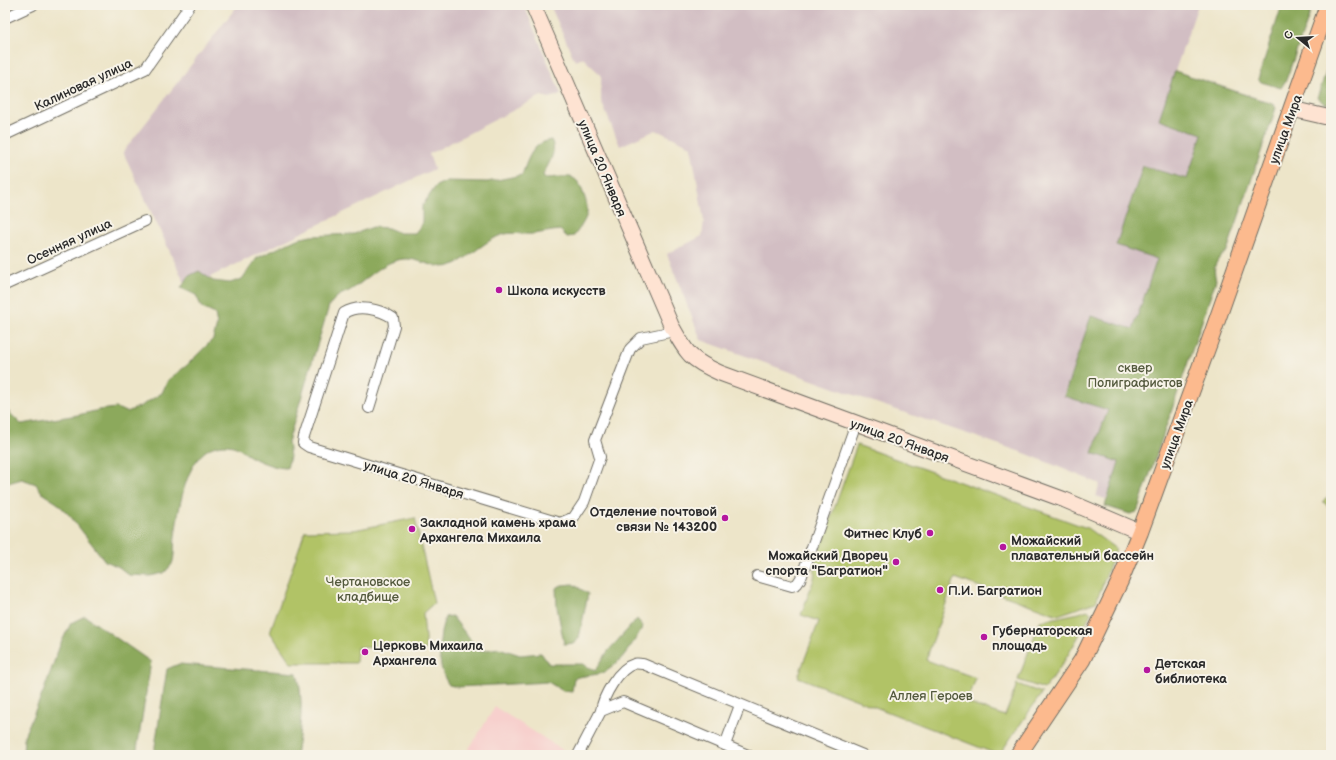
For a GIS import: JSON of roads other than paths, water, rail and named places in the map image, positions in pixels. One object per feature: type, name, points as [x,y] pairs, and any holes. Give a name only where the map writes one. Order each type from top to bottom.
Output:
[{"type":"main road","name":"улица Мира","points":[[1018,755],[1082,660],[1112,599],[1140,532],[1328,5]]},
{"type":"street","points":[[5,18],[33,5]]},
{"type":"street","name":"Калиновая улица","points":[[5,135],[145,69],[190,5]]},
{"type":"street","name":"улица 20 Января","points":[[533,5],[674,331],[685,351],[704,366],[1065,500],[1140,532]]},
{"type":"street","points":[[1292,109],[1331,118]]},
{"type":"street","name":"Осенняя улица","points":[[5,285],[145,221]]},
{"type":"street","name":"улица 20 Января","points":[[369,408],[394,326],[393,318],[374,308],[349,310],[344,312],[303,443],[309,447],[560,523],[574,517],[584,502],[600,457],[595,440],[630,349],[641,338],[674,331]]},
{"type":"street","points":[[757,576],[792,586],[797,584],[801,578],[856,423]]},
{"type":"street","points":[[578,755],[602,711],[602,704],[611,686],[626,668],[634,663],[643,664],[863,755]]},
{"type":"street","points":[[602,711],[623,702],[748,755]]},
{"type":"street","points":[[725,745],[740,705]]},
{"type":"place","name":"Школа искусств","points":[[499,290]]},
{"type":"place","name":"Отделение почтовой связи № 143200","points":[[725,518]]},
{"type":"place","name":"Закладной камень храма Архангела Михаила","points":[[412,529]]},
{"type":"place","name":"Фитнес Клуб","points":[[930,533]]},
{"type":"place","name":"Можайский плавательный бассейн","points":[[1003,547]]},
{"type":"place","name":"Можайский Дворец спорта \"Багратион\"","points":[[896,562]]},
{"type":"place","name":"П.И. Багратион","points":[[940,590]]},
{"type":"place","name":"Губернаторская площадь","points":[[984,637]]},
{"type":"place","name":"Церковь Михаила Архангела","points":[[365,652]]},
{"type":"place","name":"Детская библиотека","points":[[1147,670]]},
{"type":"park label","name":"сквер Полиграфистов","points":[[1135,374]]},
{"type":"park label","name":"Чертановское кладбище","points":[[368,588]]},
{"type":"park label","name":"Аллея Героев","points":[[931,695]]}]
